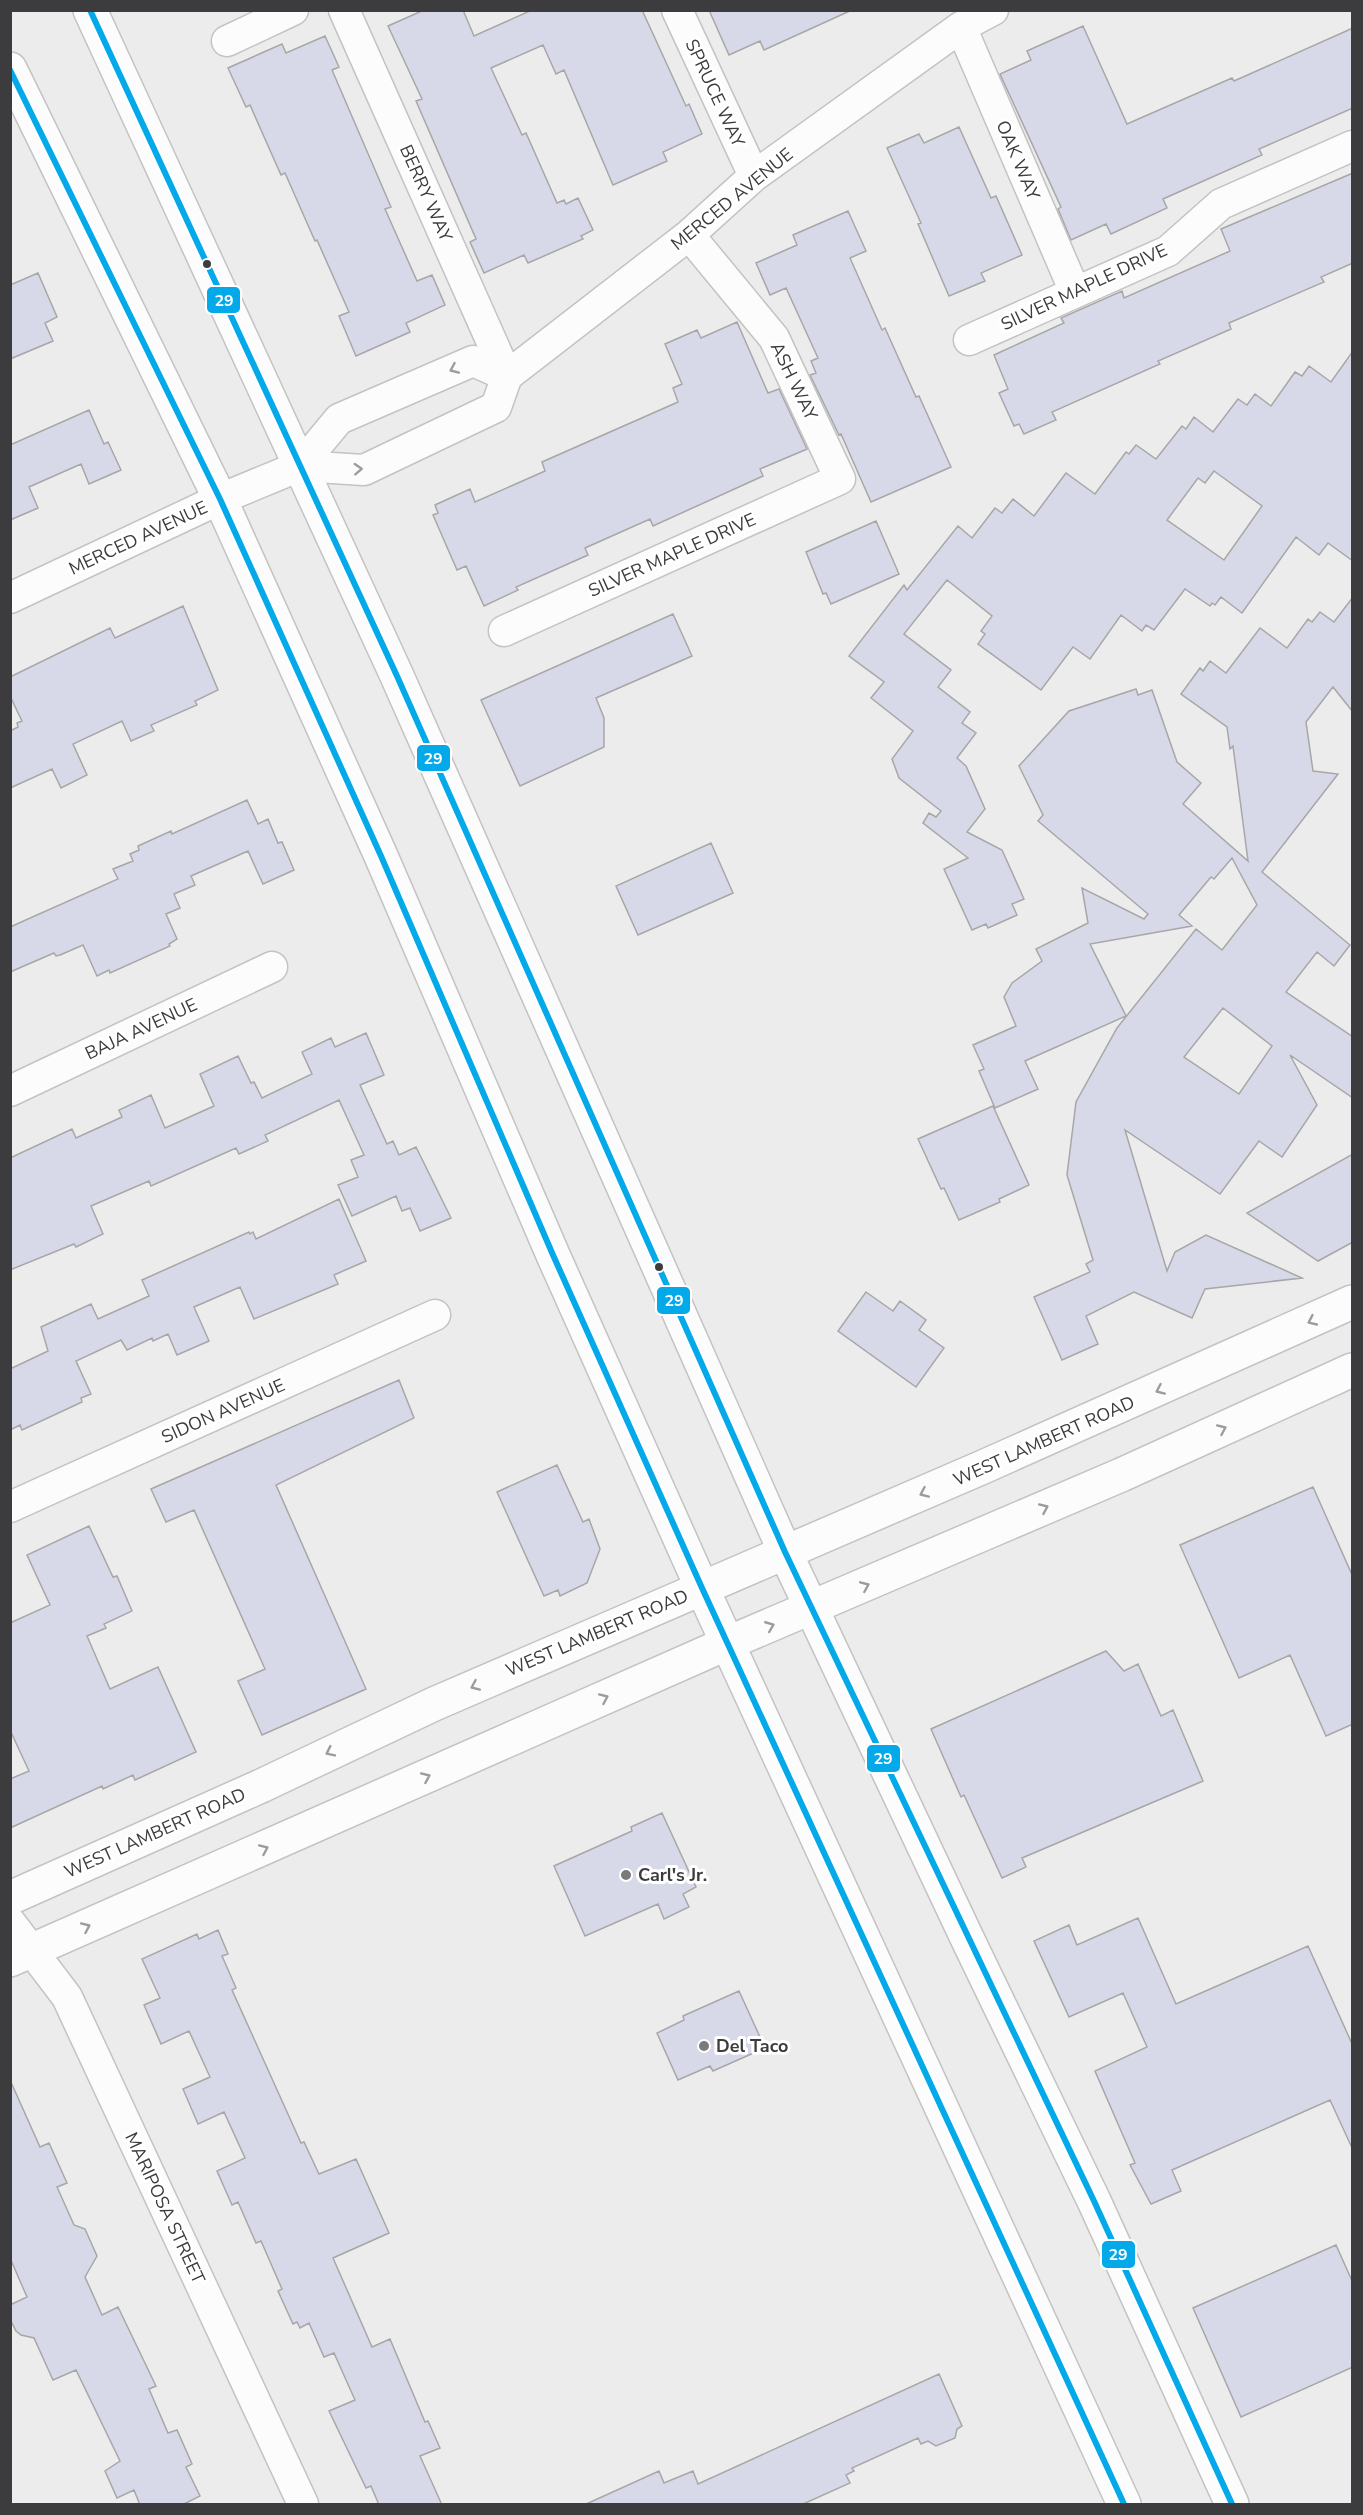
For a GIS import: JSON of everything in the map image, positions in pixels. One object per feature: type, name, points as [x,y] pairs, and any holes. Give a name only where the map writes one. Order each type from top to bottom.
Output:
[{"type":"main road","points":[[90,10],[397,676],[785,1552],[1094,2201],[1232,2505]]},
{"type":"main road","points":[[10,69],[220,499],[381,856],[553,1256],[702,1588],[1124,2505]]},
{"type":"main road","name":"WEST LAMBERT ROAD","points":[[10,1898],[261,1786],[393,1722],[1182,1380],[1353,1302]]},
{"type":"main road","points":[[21,1956],[1353,1370]]},
{"type":"street","points":[[227,41],[293,10]]},
{"type":"street","name":"BERRY WAY","points":[[344,10],[507,376]]},
{"type":"street","name":"SPRUCE WAY","points":[[677,10],[754,177]]},
{"type":"street","name":"MERCED AVENUE","points":[[10,598],[220,499],[300,466],[364,470],[496,407],[507,376],[689,235],[754,177],[961,27],[993,10]]},
{"type":"street","name":"OAK WAY","points":[[961,27],[1075,292]]},
{"type":"street","name":"SILVER MAPLE DRIVE","points":[[969,340],[1168,251],[1221,204],[1353,146]]},
{"type":"street","name":"ASH WAY","points":[[689,235],[774,338],[840,480]]},
{"type":"street","name":"MERCED AVENUE","points":[[300,466],[339,419],[473,361],[507,376]]},
{"type":"street","name":"SILVER MAPLE DRIVE","points":[[504,631],[840,480]]},
{"type":"street","name":"BAJA AVENUE","points":[[10,1090],[272,967]]},
{"type":"street","name":"SIDON AVENUE","points":[[10,1507],[435,1316]]},
{"type":"street","name":"MARIPOSA STREET","points":[[10,1922],[21,1956],[67,1997],[303,2505]]},
{"type":"building","points":[[424,10],[463,10],[474,36],[532,10],[642,10],[686,106],[689,104],[702,134],[663,152],[667,161],[613,185],[564,70],[556,74],[543,45],[491,68],[522,135],[526,133],[557,203],[564,200],[566,204],[578,198],[593,230],[581,236],[583,239],[528,263],[524,255],[484,273],[470,242],[476,239],[416,101],[422,99],[388,26]]},
{"type":"building","points":[[709,10],[852,10],[764,50],[760,41],[729,55]]},
{"type":"building","points":[[1083,26],[1127,124],[1232,78],[1234,81],[1353,28],[1353,108],[1259,149],[1262,155],[1163,199],[1167,208],[1111,234],[1106,224],[1071,240],[1058,209],[1061,207],[1000,74],[1031,60],[1027,51]]},
{"type":"building","points":[[325,36],[339,67],[332,70],[391,207],[385,209],[417,281],[432,275],[445,305],[406,323],[410,332],[356,356],[339,316],[349,312],[317,240],[315,241],[285,173],[281,175],[250,105],[246,107],[228,68],[282,44],[286,53]]},
{"type":"building","points":[[959,127],[991,198],[996,196],[1022,255],[981,273],[985,281],[949,296],[918,224],[921,223],[887,148],[919,134],[924,143]]},
{"type":"building","points":[[1353,173],[1353,263],[1321,277],[1324,282],[1229,323],[1231,329],[1158,361],[1160,364],[1052,412],[1056,420],[1024,434],[1019,424],[1014,426],[999,393],[1008,389],[994,355],[1064,323],[1061,318],[1122,291],[1124,298],[1230,251],[1221,229]]},
{"type":"building","points":[[848,211],[866,251],[850,258],[882,330],[885,328],[951,467],[871,502],[841,434],[839,435],[810,375],[816,373],[811,361],[818,358],[786,288],[770,295],[756,263],[797,245],[793,235]]},
{"type":"building","points":[[38,273],[57,317],[45,323],[53,341],[10,359],[10,285]]},
{"type":"building","points":[[737,322],[768,393],[779,389],[807,449],[760,469],[763,476],[653,526],[650,519],[585,548],[588,555],[516,587],[518,590],[484,606],[466,566],[457,570],[433,515],[438,513],[435,505],[470,489],[475,502],[545,471],[542,462],[678,402],[673,388],[682,384],[665,344],[697,330],[701,338]]},
{"type":"building","points":[[1353,351],[1353,561],[1328,543],[1319,555],[1296,537],[1242,613],[1221,597],[1215,605],[1212,603],[1210,606],[1185,589],[1154,630],[1146,625],[1142,631],[1121,615],[1090,659],[1073,647],[1041,690],[978,644],[985,634],[981,631],[992,616],[947,580],[904,634],[951,670],[938,687],[970,712],[962,723],[976,733],[957,758],[966,766],[985,809],[967,832],[1002,850],[1024,899],[1012,904],[1017,915],[988,928],[986,924],[972,930],[944,869],[968,858],[923,823],[929,813],[936,817],[941,811],[899,778],[892,759],[913,731],[871,698],[884,682],[849,656],[904,585],[907,590],[958,526],[972,538],[995,508],[1002,513],[1013,499],[1034,516],[1066,473],[1095,494],[1126,452],[1129,454],[1136,445],[1156,459],[1182,426],[1186,429],[1194,417],[1213,432],[1238,399],[1247,405],[1255,394],[1271,406],[1295,372],[1302,376],[1309,366],[1331,382]],"holes":[[[1214,471],[1262,506],[1224,560],[1167,520],[1198,478],[1205,483]]]},
{"type":"building","points":[[89,410],[104,444],[108,442],[121,470],[89,484],[81,464],[29,487],[38,508],[10,520],[10,445]]},
{"type":"building","points":[[876,521],[899,574],[831,604],[826,593],[823,594],[806,552]]},
{"type":"building","points":[[1353,597],[1353,712],[1333,687],[1306,722],[1313,771],[1338,774],[1262,872],[1350,945],[1334,966],[1317,952],[1286,992],[1353,1037],[1353,1098],[1290,1055],[1317,1105],[1282,1157],[1259,1141],[1220,1194],[1125,1130],[1167,1271],[1175,1252],[1206,1235],[1302,1278],[1205,1289],[1192,1318],[1134,1292],[1086,1316],[1098,1344],[1062,1360],[1034,1297],[1090,1272],[1086,1264],[1093,1260],[1067,1175],[1076,1102],[1117,1028],[1196,929],[1222,950],[1257,905],[1232,858],[1214,879],[1211,877],[1179,915],[1192,926],[1090,944],[1126,1016],[1025,1061],[1038,1089],[995,1108],[979,1071],[984,1069],[973,1045],[1016,1026],[1004,997],[1012,983],[1042,961],[1036,949],[1088,923],[1082,888],[1144,919],[1148,914],[1038,821],[1043,815],[1019,766],[1069,711],[1136,689],[1138,695],[1152,690],[1177,762],[1201,783],[1183,804],[1248,861],[1233,746],[1230,749],[1227,727],[1181,694],[1200,668],[1203,671],[1210,661],[1226,673],[1260,628],[1287,648],[1308,619],[1312,622],[1320,612],[1334,622]],"holes":[[[1223,1008],[1272,1046],[1239,1094],[1184,1057]]]},
{"type":"building","points":[[183,606],[218,690],[195,701],[197,705],[151,725],[154,731],[131,741],[122,721],[73,744],[87,775],[61,788],[52,769],[10,788],[10,731],[18,727],[17,723],[22,721],[10,696],[10,677],[110,628],[115,638]]},
{"type":"building","points":[[673,614],[692,656],[596,698],[604,718],[604,747],[520,786],[481,700]]},
{"type":"building","points":[[247,800],[258,824],[268,819],[278,843],[282,842],[294,870],[263,884],[248,851],[191,876],[195,885],[174,894],[180,908],[166,914],[177,939],[169,944],[170,946],[110,973],[109,970],[97,976],[83,945],[60,955],[56,956],[54,953],[10,972],[10,927],[118,879],[113,869],[133,861],[130,854],[139,850],[138,846],[171,831],[172,834]]},
{"type":"building","points":[[711,843],[733,893],[638,935],[616,886]]},
{"type":"building","points":[[366,1033],[384,1075],[360,1085],[387,1144],[393,1141],[399,1155],[416,1147],[451,1218],[420,1231],[410,1208],[402,1211],[396,1196],[352,1216],[338,1185],[358,1177],[351,1160],[364,1155],[339,1100],[265,1135],[268,1141],[239,1154],[236,1148],[151,1186],[149,1181],[91,1206],[103,1234],[76,1247],[74,1244],[10,1270],[10,1158],[72,1129],[76,1138],[122,1117],[119,1110],[151,1095],[165,1128],[214,1106],[200,1074],[238,1056],[251,1083],[254,1082],[262,1098],[312,1074],[302,1052],[331,1038],[335,1047]]},
{"type":"building","points":[[993,1106],[1029,1185],[999,1199],[1000,1202],[959,1220],[944,1188],[941,1189],[918,1139]]},
{"type":"building","points":[[1353,1154],[1353,1242],[1318,1261],[1247,1213]]},
{"type":"building","points":[[339,1199],[366,1261],[334,1275],[338,1284],[254,1319],[240,1287],[194,1307],[209,1341],[177,1355],[168,1334],[153,1341],[152,1338],[127,1350],[121,1340],[76,1361],[91,1394],[81,1398],[82,1402],[22,1430],[20,1425],[10,1430],[10,1369],[48,1351],[41,1327],[91,1304],[98,1319],[149,1296],[142,1280],[249,1232],[250,1234],[253,1232],[256,1239]]},
{"type":"building","points":[[866,1292],[893,1311],[900,1301],[926,1320],[919,1330],[944,1348],[916,1387],[838,1331]]},
{"type":"building","points":[[399,1380],[414,1418],[276,1485],[366,1689],[262,1735],[238,1681],[265,1669],[194,1510],[166,1522],[151,1489]]},
{"type":"building","points":[[557,1465],[583,1522],[589,1519],[600,1549],[587,1583],[560,1596],[558,1590],[544,1596],[497,1492]]},
{"type":"building","points":[[1313,1487],[1353,1577],[1353,1724],[1326,1736],[1290,1655],[1239,1678],[1180,1545]]},
{"type":"building","points":[[89,1526],[113,1577],[117,1576],[132,1611],[104,1624],[106,1628],[87,1636],[110,1689],[158,1667],[196,1752],[135,1780],[133,1775],[103,1789],[102,1786],[10,1828],[10,1779],[29,1771],[10,1730],[10,1623],[50,1605],[27,1555]]},
{"type":"building","points":[[1106,1651],[1124,1671],[1138,1664],[1161,1716],[1173,1710],[1203,1781],[1022,1858],[1026,1867],[1002,1878],[964,1795],[961,1797],[931,1729]]},
{"type":"building","points":[[662,1813],[696,1887],[683,1894],[689,1907],[664,1919],[658,1904],[585,1936],[554,1866],[632,1831],[631,1827]]},
{"type":"building","points":[[1138,1918],[1176,2004],[1308,1946],[1353,2046],[1353,2150],[1330,2100],[1172,2170],[1181,2191],[1151,2204],[1130,2165],[1135,2163],[1095,2071],[1147,2047],[1123,1993],[1069,2017],[1034,1941],[1069,1925],[1077,1945]]},
{"type":"building","points":[[218,1930],[228,1954],[222,1956],[236,1988],[232,1990],[301,2143],[304,2142],[319,2174],[356,2159],[389,2233],[333,2258],[372,2347],[390,2339],[425,2422],[428,2421],[440,2448],[420,2456],[442,2505],[379,2505],[371,2486],[366,2488],[329,2411],[355,2400],[334,2353],[324,2357],[309,2323],[300,2328],[297,2322],[293,2324],[278,2291],[282,2289],[261,2241],[256,2243],[238,2202],[232,2205],[217,2171],[245,2158],[224,2112],[198,2124],[183,2089],[210,2077],[189,2031],[161,2044],[144,2005],[160,1998],[142,1959],[197,1934],[199,1939]]},
{"type":"building","points":[[739,1991],[765,2048],[713,2071],[710,2066],[678,2080],[657,2033],[684,2020],[683,2016]]},
{"type":"building","points":[[10,2080],[40,2147],[49,2143],[67,2183],[57,2187],[74,2225],[85,2229],[97,2256],[85,2277],[102,2315],[118,2307],[156,2386],[149,2389],[168,2433],[177,2430],[192,2464],[186,2467],[200,2496],[182,2505],[140,2505],[134,2490],[117,2498],[105,2471],[120,2461],[76,2370],[53,2380],[34,2338],[21,2335],[16,2331],[10,2319],[10,2305],[27,2297],[10,2258]]},
{"type":"building","points":[[1336,2245],[1353,2283],[1353,2367],[1241,2417],[1193,2308]]},
{"type":"building","points":[[939,2374],[962,2426],[957,2429],[955,2438],[936,2446],[928,2441],[921,2444],[918,2438],[852,2468],[854,2471],[846,2475],[850,2483],[801,2505],[584,2505],[659,2471],[664,2483],[693,2471],[698,2484]]},
{"type":"transit line","name":"29","points":[[90,10],[397,676],[785,1552],[1094,2201],[1232,2504]]},
{"type":"transit line","name":"29","points":[[10,70],[220,499],[381,856],[553,1255],[702,1588],[1124,2504]]},
{"type":"place","name":"Carl's Jr.","points":[[626,1875]]},
{"type":"place","name":"Del Taco","points":[[704,2046]]}]
